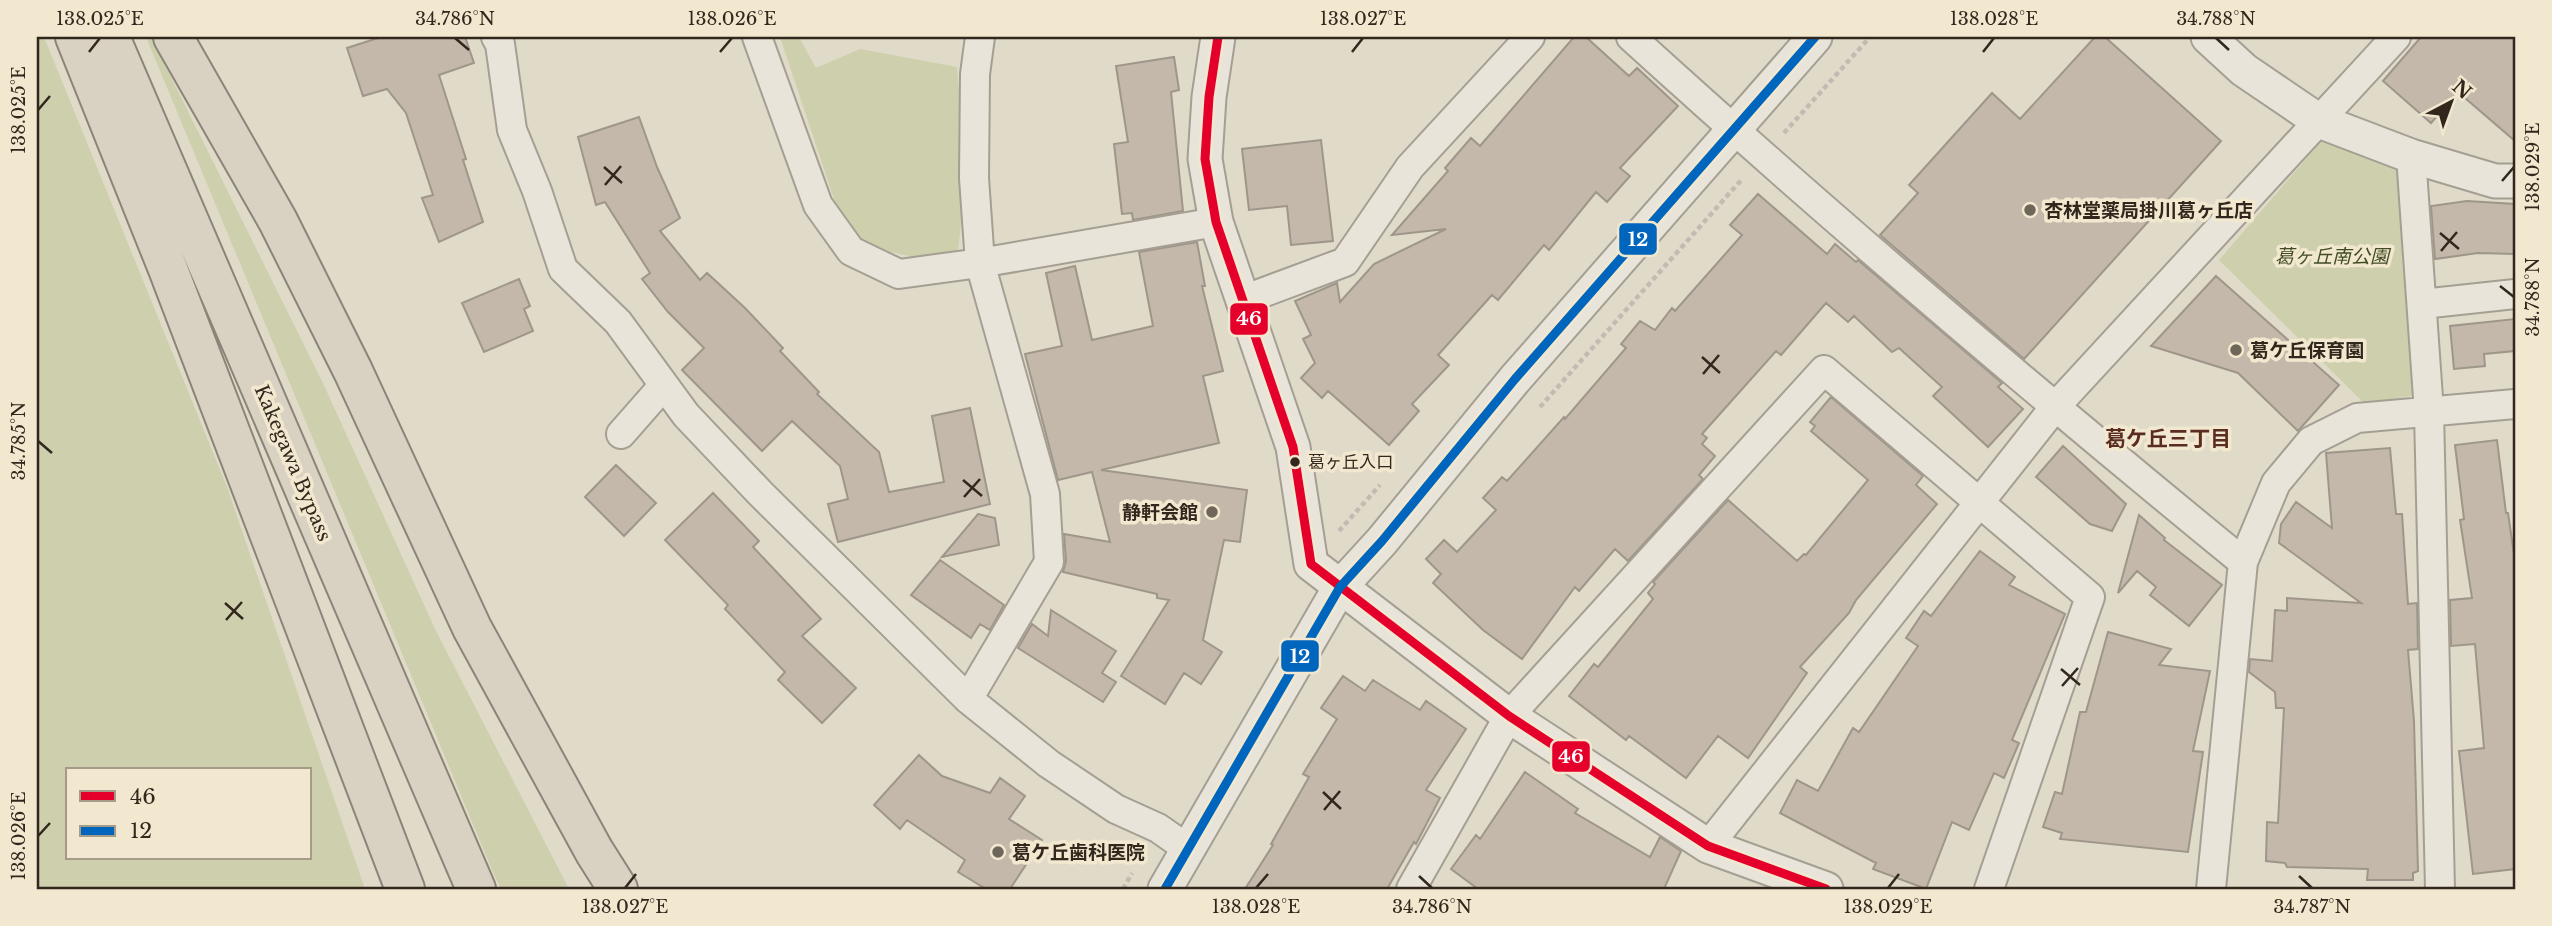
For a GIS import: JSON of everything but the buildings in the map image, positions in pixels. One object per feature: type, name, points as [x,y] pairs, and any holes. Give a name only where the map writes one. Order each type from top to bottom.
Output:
[{"type":"highway","points":[[75,37],[168,269],[405,889]]},
{"type":"highway","name":"Kakegawa Bypass","points":[[110,37],[476,889]]},
{"type":"highway","points":[[173,37],[285,233],[353,371],[472,628],[594,851],[618,889]]},
{"type":"street","points":[[496,37],[500,44],[512,130],[537,191],[563,269],[618,322],[686,415],[760,493],[968,699],[1049,764],[1116,809],[1158,828],[1188,849]]},
{"type":"street","points":[[757,37],[818,205],[851,251],[899,274],[980,263],[1216,222]]},
{"type":"street","points":[[968,699],[1049,562],[1045,494],[980,263],[974,178],[975,74],[980,37]]},
{"type":"street","points":[[1218,37],[1209,97],[1205,159],[1216,222],[1293,447],[1311,564],[1510,716],[1708,846],[1826,889]]},
{"type":"street","points":[[1243,300],[1345,262],[1410,167],[1530,37]]},
{"type":"street","points":[[1631,37],[2054,408],[2243,562]]},
{"type":"street","points":[[1165,889],[1340,587],[1382,541],[1515,379],[1815,37]]},
{"type":"street","points":[[2207,37],[2244,70],[2319,121],[2412,156],[2495,181],[2515,181]]},
{"type":"street","points":[[1708,846],[2054,408],[2396,37]]},
{"type":"street","points":[[2412,156],[2429,412],[2440,889]]},
{"type":"street","points":[[2421,304],[2515,294]]},
{"type":"street","points":[[1411,889],[1510,716],[1824,370],[2090,597],[1989,889]]},
{"type":"street","points":[[621,434],[664,385]]},
{"type":"street","points":[[2211,889],[2243,562],[2276,483],[2311,441],[2357,418],[2515,404]]},
{"type":"path","points":[[1533,415],[1870,37]]},
{"type":"green space","points":[[37,37],[44,37],[227,487],[365,889],[37,889]]},
{"type":"green space","points":[[146,37],[151,37],[321,379],[436,631],[569,889],[501,889]]},
{"type":"green space","points":[[780,37],[799,37],[816,68],[860,49],[957,67],[966,182],[958,250],[923,259],[891,252],[858,237],[836,205]]},
{"type":"green space","name":"葛ヶ丘南公園","points":[[2325,137],[2412,163],[2415,395],[2365,404],[2219,260]]},
{"type":"transit line","name":"46","points":[[1218,37],[1209,97],[1205,159],[1216,222],[1293,447],[1311,564],[1509,716],[1708,846],[1826,889]]},
{"type":"transit line","name":"12","points":[[1165,889],[1340,587],[1382,541],[1515,379],[1815,37]]},
{"type":"place","name":"杏林堂薬局掛川葛ヶ丘店","points":[[2030,210]]},
{"type":"place","name":"葛ケ丘保育園","points":[[2236,350]]},
{"type":"place","name":"葛ヶ丘入口","points":[[1295,462]]},
{"type":"place","name":"静軒会館","points":[[1212,512]]},
{"type":"place","name":"葛ケ丘歯科医院","points":[[998,852]]},
{"type":"district","name":"葛ケ丘三丁目","points":[[2168,439]]}]
